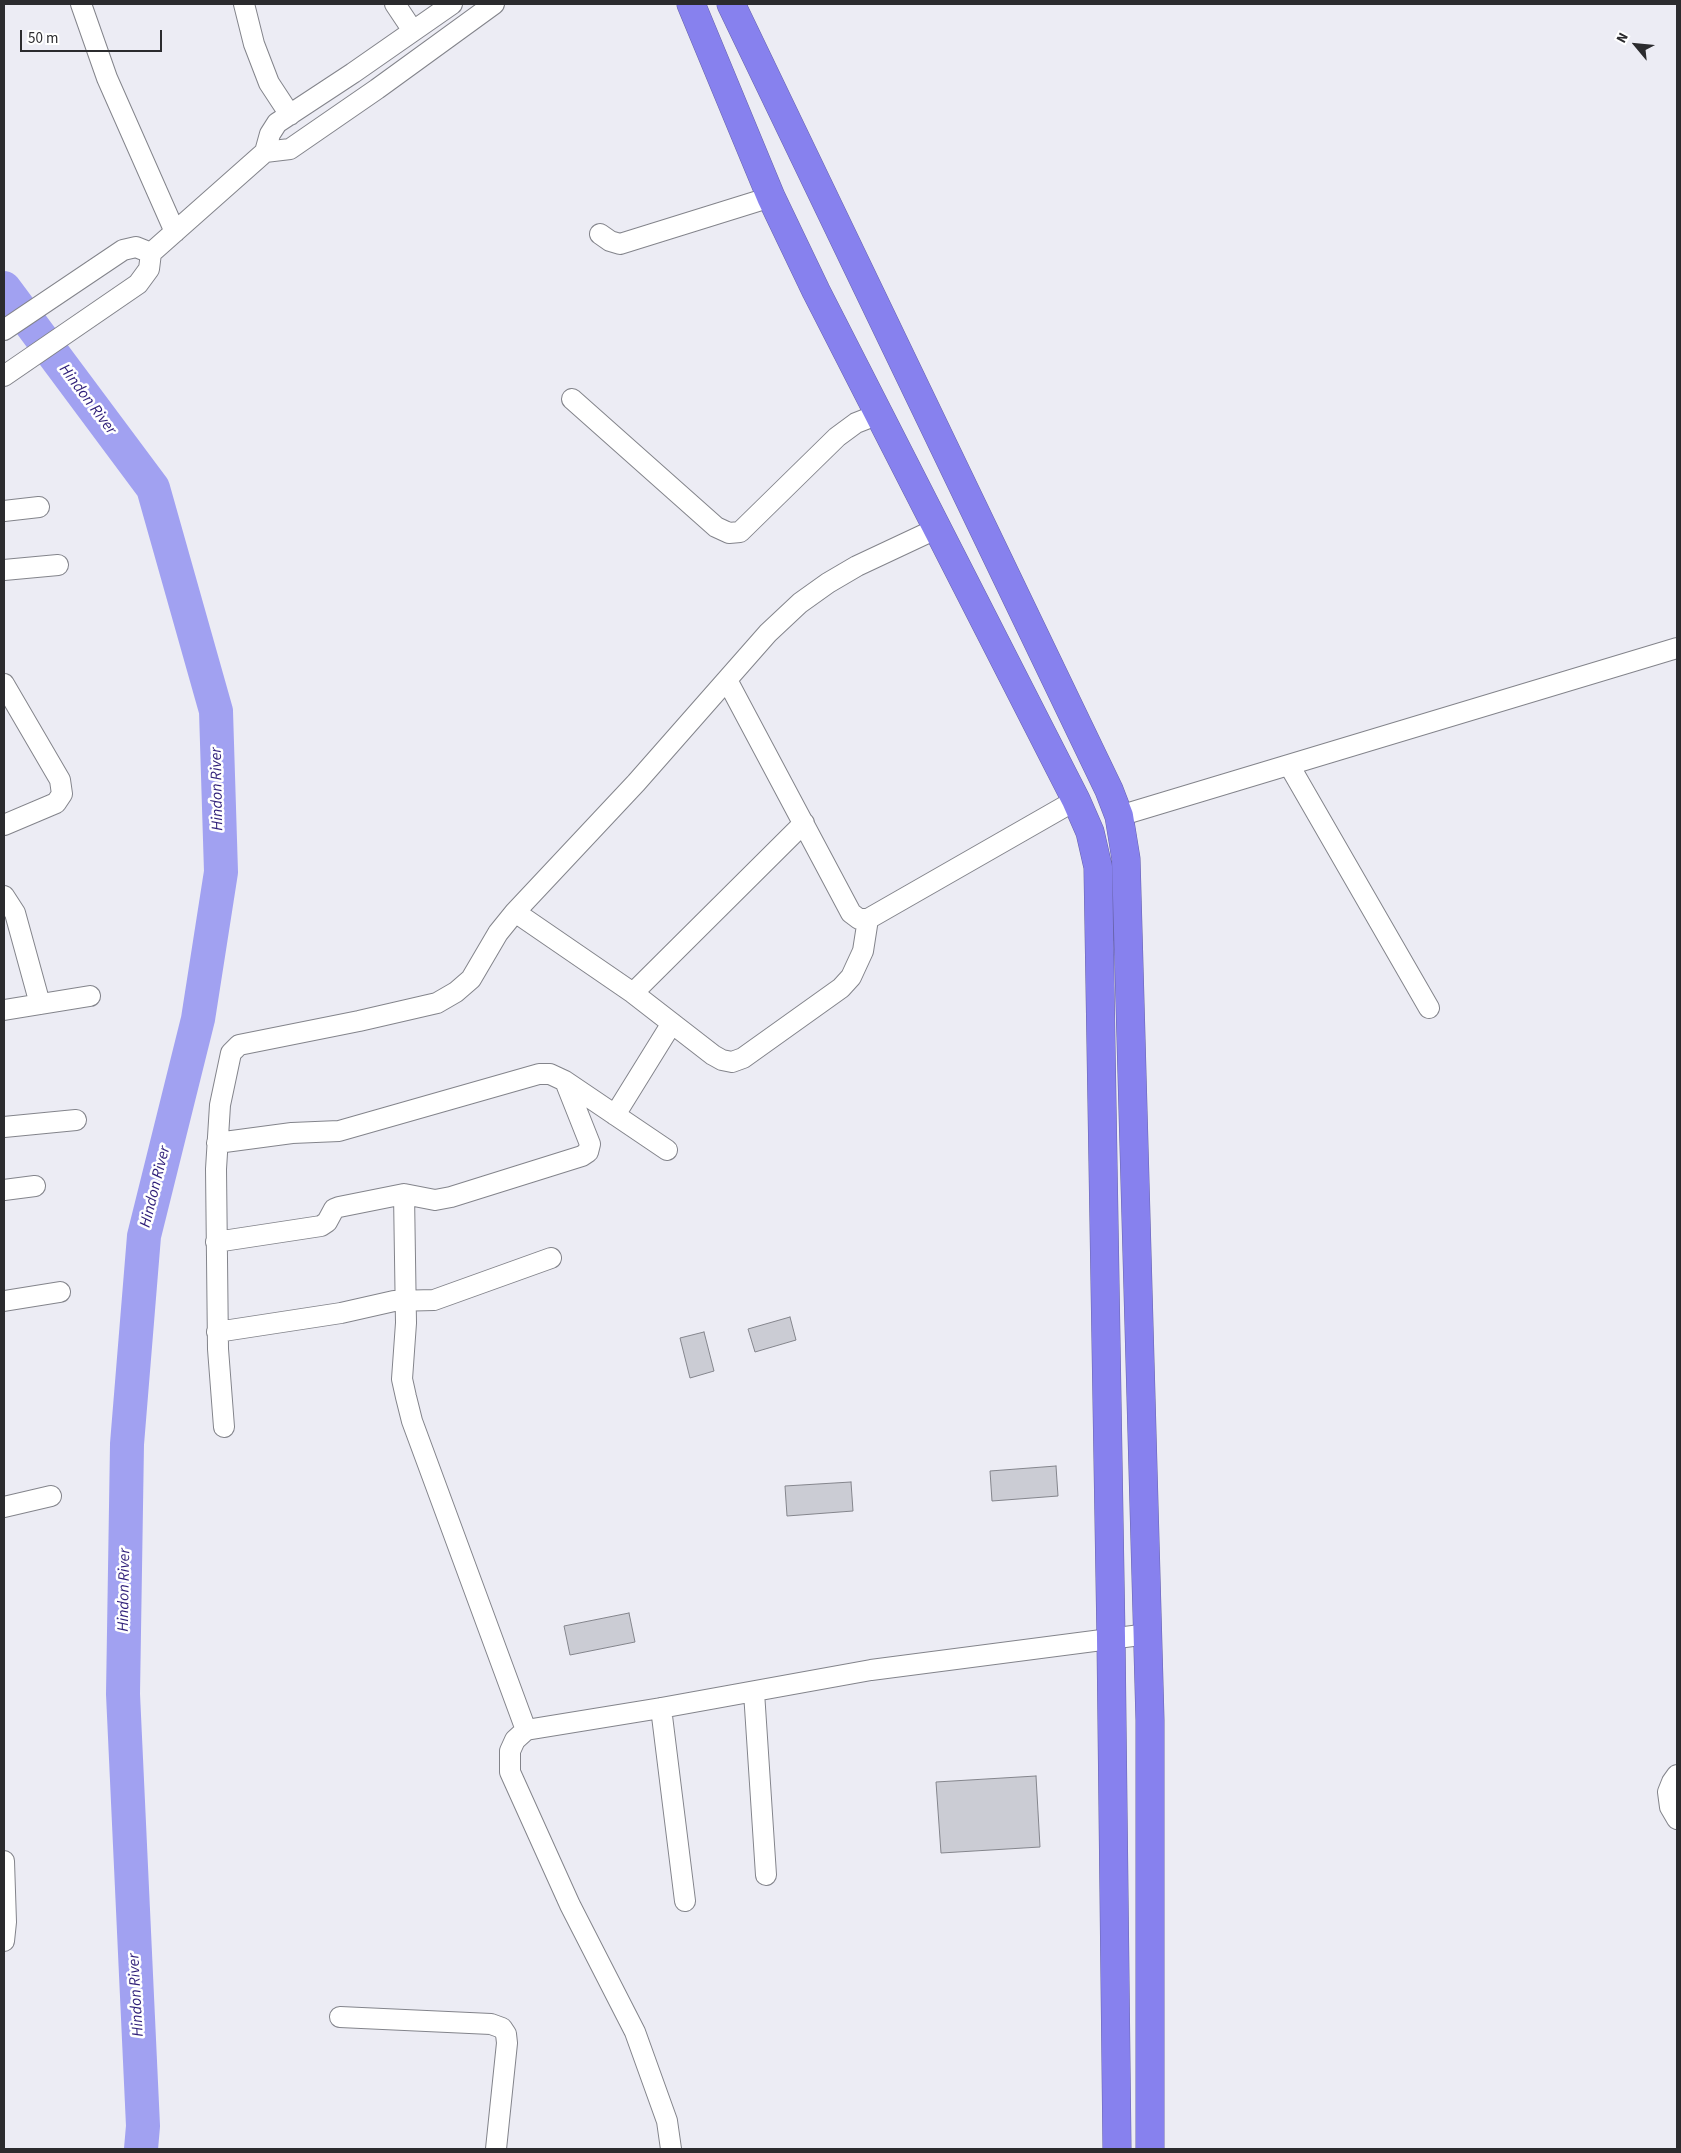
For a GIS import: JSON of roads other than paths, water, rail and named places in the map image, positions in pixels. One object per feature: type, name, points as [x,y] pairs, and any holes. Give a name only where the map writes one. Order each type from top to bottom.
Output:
[{"type":"highway","points":[[691,4],[771,197],[879,414],[1076,800],[1090,832],[1098,867],[1111,1638],[1117,2149]]},
{"type":"highway","points":[[731,4],[1109,790],[1119,816],[1126,869],[1148,1634],[1150,1720],[1150,2149]]},
{"type":"street","points":[[81,4],[107,78],[175,232]]},
{"type":"street","points":[[244,4],[254,44],[269,83],[290,115]]},
{"type":"street","points":[[395,4],[413,31]]},
{"type":"street","points":[[4,376],[138,284],[149,269],[151,253],[265,152],[270,134],[277,123],[452,4]]},
{"type":"street","points":[[265,152],[290,149],[494,4]]},
{"type":"street","points":[[600,234],[610,241],[620,244],[771,197]]},
{"type":"street","points":[[4,330],[123,250],[136,247],[151,253]]},
{"type":"street","points":[[572,399],[716,527],[729,533],[740,532],[837,437],[856,424],[879,414]]},
{"type":"street","points":[[4,511],[39,507]]},
{"type":"street","points":[[224,1427],[217,1332],[216,1242],[220,1105],[227,1063],[231,1053],[239,1045],[437,1003],[456,992],[471,979],[498,933],[515,912],[636,783],[768,633],[800,603],[828,583],[857,566],[938,528]]},
{"type":"street","points":[[4,570],[58,564]]},
{"type":"street","points":[[1119,816],[1677,648]]},
{"type":"street","points":[[727,680],[851,913],[859,918],[868,920],[1076,800]]},
{"type":"street","points":[[4,684],[60,780],[62,794],[56,803],[4,825]]},
{"type":"street","points":[[1289,765],[1429,1008]]},
{"type":"street","points":[[632,993],[804,823]]},
{"type":"street","points":[[4,896],[15,913],[40,1004]]},
{"type":"street","points":[[515,912],[632,993],[722,1060],[732,1062],[743,1058],[841,988],[851,978],[863,951],[868,920]]},
{"type":"street","points":[[4,1010],[90,996]]},
{"type":"street","points":[[615,1115],[672,1023]]},
{"type":"street","points":[[218,1143],[292,1133],[339,1131],[539,1074],[550,1074],[565,1081],[667,1150]]},
{"type":"street","points":[[216,1242],[321,1226],[327,1222],[334,1209],[339,1207],[404,1194],[435,1200],[451,1197],[582,1156],[588,1152],[590,1144],[565,1081]]},
{"type":"street","points":[[4,1127],[76,1120]]},
{"type":"street","points":[[4,1190],[35,1186]]},
{"type":"street","points":[[404,1194],[406,1300],[402,1380],[412,1421],[526,1730]]},
{"type":"street","points":[[217,1332],[340,1312],[394,1301],[434,1300],[551,1258]]},
{"type":"street","points":[[4,1302],[60,1292]]},
{"type":"street","points":[[4,1507],[51,1496]]},
{"type":"street","points":[[671,2149],[667,2121],[635,2032],[570,1905],[510,1772],[510,1751],[515,1740],[526,1730],[754,1692],[871,1670],[1148,1634]]},
{"type":"street","points":[[754,1692],[766,1874]]},
{"type":"street","points":[[660,1708],[685,1901]]},
{"type":"street","points":[[1677,1775],[1668,1792],[1670,1808],[1677,1819]]},
{"type":"street","points":[[4,1861],[6,1922],[4,1941]]},
{"type":"street","points":[[340,2017],[491,2024],[502,2028],[506,2034],[507,2043],[496,2149]]},
{"type":"waterway","name":"Hindon River","points":[[4,288],[153,488],[216,711],[221,872],[198,1019],[144,1236],[127,1444],[123,1694],[143,2126],[141,2149]]}]
